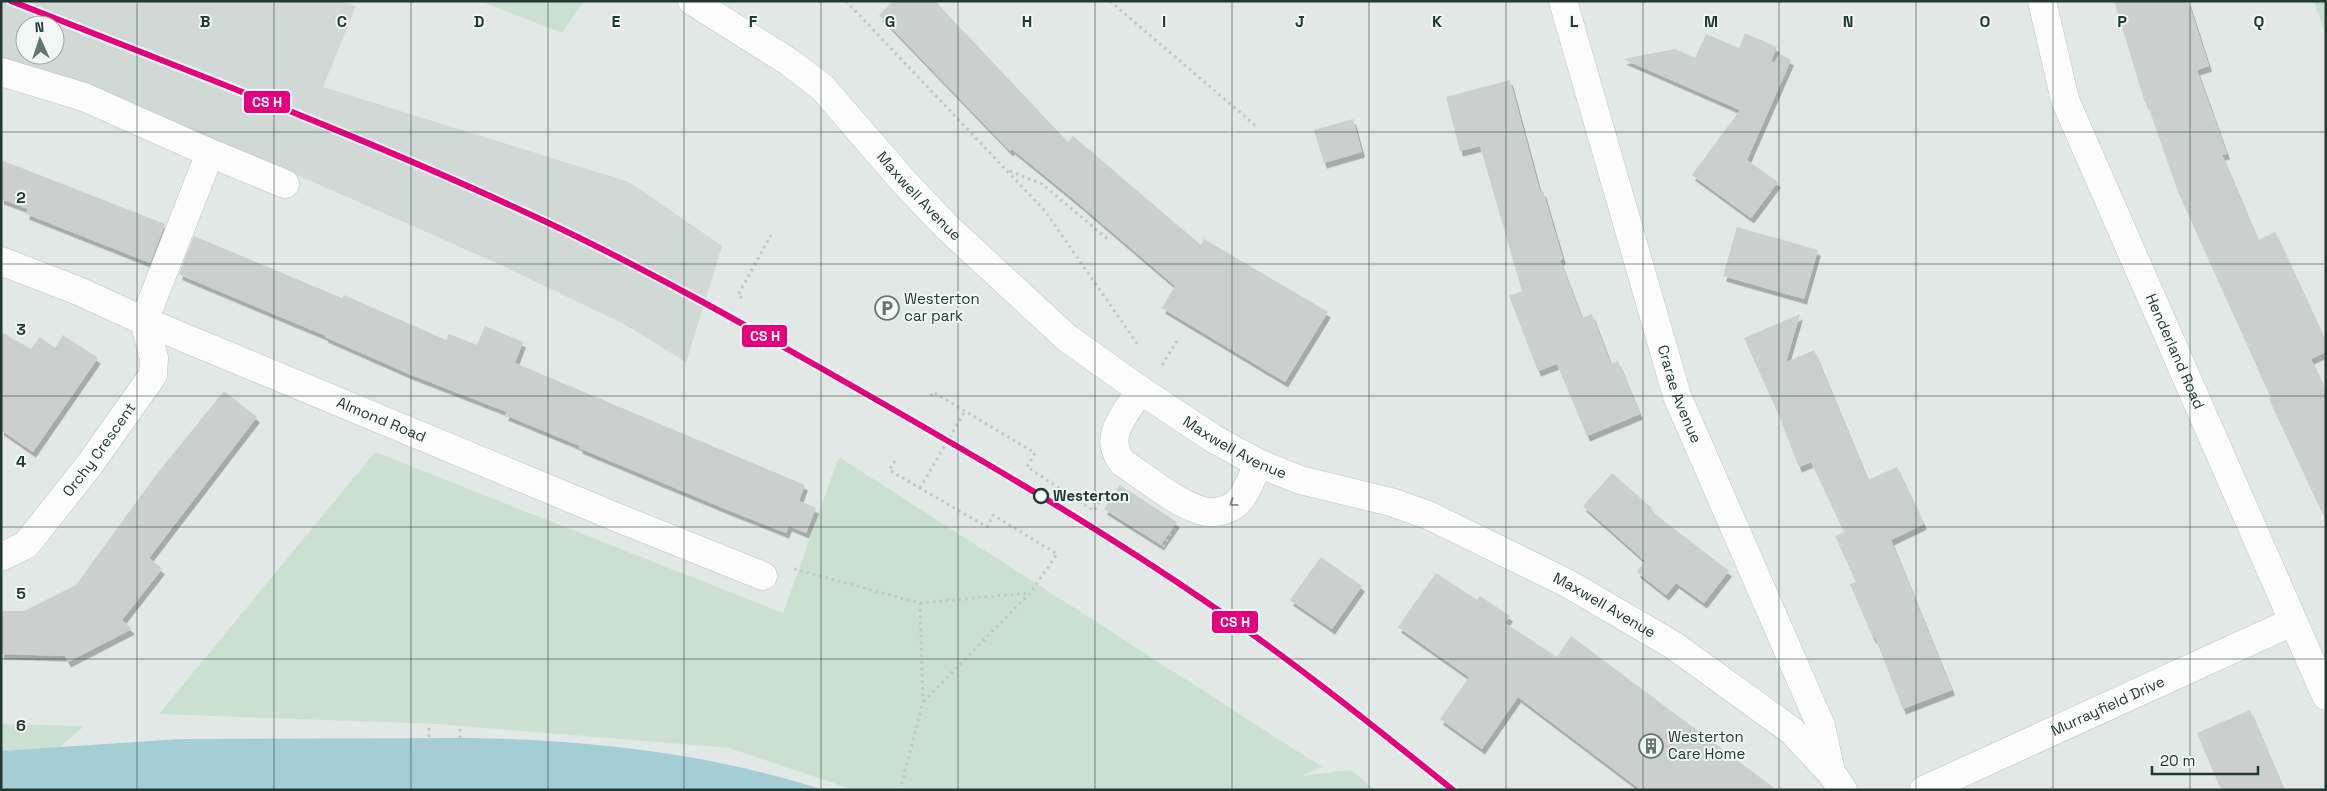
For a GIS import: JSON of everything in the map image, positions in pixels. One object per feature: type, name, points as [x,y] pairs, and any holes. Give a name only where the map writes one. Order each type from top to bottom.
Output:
[{"type":"street","name":"Maxwell Avenue","points":[[692,1],[789,62],[822,87],[893,169],[948,228],[1067,338],[1131,384],[1214,439],[1258,463],[1300,480],[1391,502],[1428,515],[1567,583],[1673,645],[1792,731],[1837,782]]},
{"type":"street","name":"Crarae Avenue","points":[[1563,1],[1677,396],[1821,726],[1837,782]]},
{"type":"street","name":"Henderland Road","points":[[2042,1],[2065,100],[2326,696]]},
{"type":"street","points":[[1,72],[84,97],[285,184]]},
{"type":"street","points":[[144,321],[210,153]]},
{"type":"street","name":"Almond Road","points":[[1,261],[81,292],[144,321],[607,514],[763,576]]},
{"type":"street","name":"Orchy Crescent","points":[[1,557],[26,545],[90,464],[153,375],[154,358],[144,321]]},
{"type":"street","points":[[1131,384],[1114,434],[1113,447],[1123,464],[1189,506],[1205,512],[1217,512],[1233,506],[1242,496],[1258,463]]},
{"type":"street","name":"Murrayfield Drive","points":[[1924,790],[2292,622]]},
{"type":"path","points":[[846,1],[1046,211],[1138,344],[1131,384]]},
{"type":"path","points":[[1110,1],[1257,127]]},
{"type":"path","points":[[1007,170],[1042,184],[1110,241]]},
{"type":"path","points":[[742,298],[738,295],[771,236]]},
{"type":"path","points":[[1167,357],[1177,341]]},
{"type":"path","points":[[931,396],[934,392],[1035,453],[1027,467],[1094,511],[1123,464]]},
{"type":"path","points":[[920,488],[964,411]]},
{"type":"path","points":[[895,461],[889,470],[987,527],[993,515],[1057,554],[1030,593],[923,702]]},
{"type":"path","points":[[763,576],[783,566],[920,603],[1030,593]]},
{"type":"path","points":[[900,790],[923,702],[920,603]]},
{"type":"path","points":[[429,728],[429,749]]},
{"type":"path","points":[[460,729],[460,748]]},
{"type":"path","points":[[412,749],[479,748]]},
{"type":"shaded area","points":[[1,1],[340,1],[356,6],[323,87],[629,182],[722,246],[686,362],[624,324],[503,266],[293,173],[83,86],[1,61]]},
{"type":"green space","points":[[480,1],[584,1],[562,33]]},
{"type":"green space","points":[[2314,1],[2326,1],[2326,36]]},
{"type":"green space","points":[[375,452],[783,613],[839,457],[1322,767],[1301,776],[1351,770],[1375,790],[854,790],[729,748],[439,724],[159,714]]},
{"type":"green space","points":[[1,724],[84,726],[59,748],[1,751]]},
{"type":"water","points":[[470,738],[560,742],[649,751],[737,767],[781,777],[824,790],[1,790],[1,751],[181,739]]},
{"type":"building","points":[[893,1],[935,1],[1068,142],[1073,136],[1201,245],[1204,239],[1328,312],[1285,382],[1162,308],[1175,286],[1071,197],[1012,149],[1010,151],[879,15]]},
{"type":"building","points":[[2114,1],[2188,1],[2209,66],[2197,70],[2227,154],[2222,155],[2258,240],[2275,232],[2326,342],[2326,352],[2311,359],[2326,391],[2326,521],[2269,399],[2271,398],[2178,192],[2147,103],[2145,103]]},
{"type":"building","points":[[1745,33],[1777,47],[1771,61],[1774,63],[1780,54],[1791,60],[1747,160],[1778,182],[1751,218],[1692,175],[1740,110],[1623,59],[1675,49],[1695,58],[1706,34],[1739,48]]},
{"type":"building","points":[[1510,80],[1540,192],[1543,191],[1563,259],[1560,260],[1582,318],[1592,314],[1611,364],[1618,361],[1640,414],[1587,436],[1557,364],[1538,371],[1509,296],[1522,291],[1480,146],[1460,151],[1446,97]]},
{"type":"building","points":[[1353,119],[1362,152],[1324,163],[1314,130]]},
{"type":"building","points":[[1,160],[165,224],[150,263],[26,214],[28,209],[1,199]]},
{"type":"building","points":[[1737,227],[1818,250],[1804,299],[1723,276]]},
{"type":"building","points":[[194,236],[342,298],[344,295],[446,340],[449,334],[477,345],[485,326],[523,342],[515,363],[805,485],[799,501],[816,508],[806,533],[789,526],[786,533],[730,511],[579,448],[580,446],[505,415],[507,412],[409,374],[326,336],[185,277],[179,274]]},
{"type":"building","points":[[1800,314],[1786,362],[1814,350],[1868,480],[1897,467],[1924,524],[1891,540],[1952,690],[1903,709],[1875,637],[1873,638],[1850,584],[1856,582],[1835,536],[1844,532],[1811,462],[1799,467],[1777,411],[1744,338]]},
{"type":"building","points":[[1,332],[31,349],[40,337],[55,348],[63,335],[98,358],[33,452],[1,430]]},
{"type":"building","points":[[224,391],[257,417],[149,558],[162,569],[122,620],[132,629],[68,662],[65,656],[1,654],[1,611],[24,611],[76,585],[156,475]]},
{"type":"building","points":[[1612,473],[1652,508],[1650,510],[1729,571],[1704,603],[1676,583],[1666,595],[1637,572],[1645,561],[1583,506]]},
{"type":"building","points":[[1120,485],[1177,522],[1161,545],[1104,509]]},
{"type":"building","points":[[1321,557],[1362,586],[1332,629],[1290,600]]},
{"type":"building","points":[[1436,573],[1477,600],[1480,596],[1510,616],[1505,623],[1557,657],[1571,636],[1777,790],[1641,790],[1518,697],[1482,749],[1440,719],[1469,677],[1398,627]]},
{"type":"building","points":[[2250,710],[2284,790],[2221,790],[2197,733]]},
{"type":"transit line","points":[[11,1],[277,106],[475,189],[618,257],[695,298],[982,461],[1159,570],[1234,621],[1298,668],[1453,790]]},
{"type":"place","name":"Westerton car park","points":[[887,308]]},
{"type":"place","name":"Westerton","points":[[1041,496]]},
{"type":"place","name":"Westerton Care Home","points":[[1651,746]]}]
